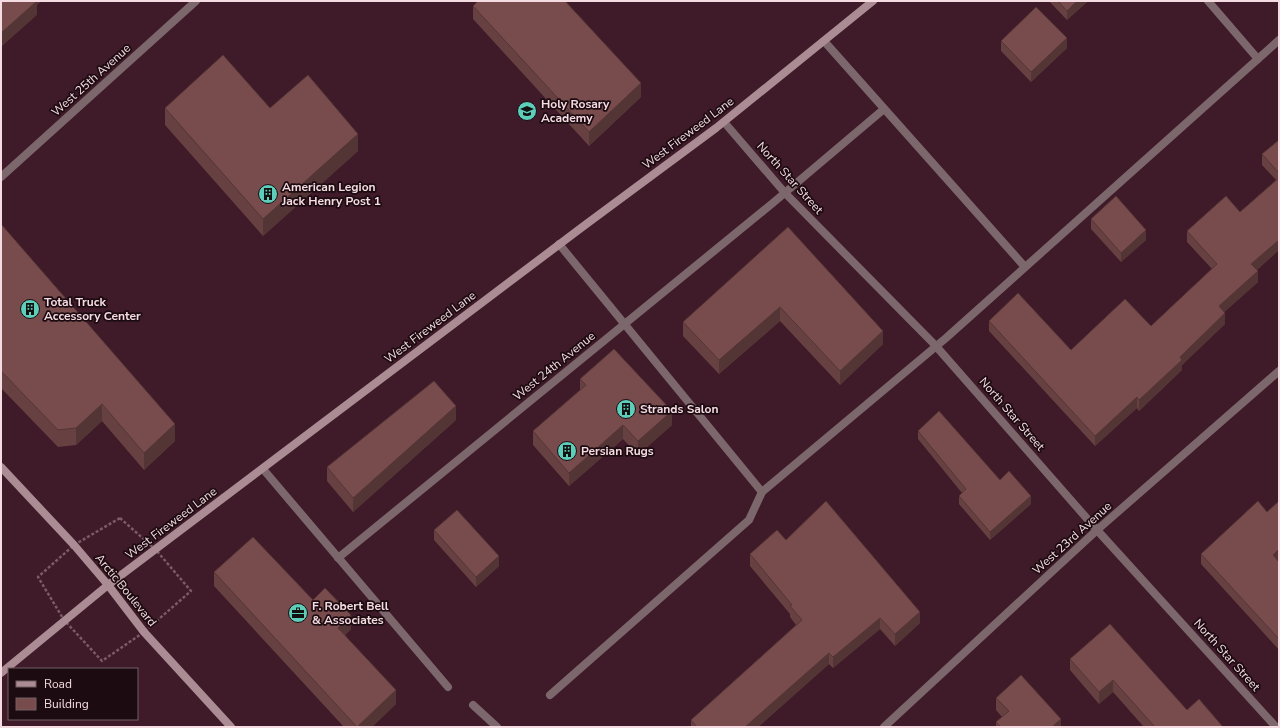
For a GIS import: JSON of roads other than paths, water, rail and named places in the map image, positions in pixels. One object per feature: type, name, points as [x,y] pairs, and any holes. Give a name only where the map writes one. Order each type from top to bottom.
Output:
[{"type":"main road","name":"West Fireweed Lane","points":[[1,673],[108,585],[559,244],[724,122],[873,1]]},
{"type":"main road","name":"Arctic Boulevard","points":[[1,467],[74,545],[108,585],[144,632],[231,727]]},
{"type":"street","name":"West 25th Avenue","points":[[1,177],[196,1]]},
{"type":"street","points":[[1208,1],[1258,59]]},
{"type":"street","points":[[550,695],[749,520],[762,492],[1025,267],[1279,40]]},
{"type":"street","points":[[824,41],[1025,267]]},
{"type":"street","name":"West 24th Avenue","points":[[338,558],[785,193],[884,109]]},
{"type":"street","name":"North Star Street","points":[[724,122],[785,193],[935,345],[1097,530],[1276,727]]},
{"type":"street","points":[[559,244],[762,492]]},
{"type":"street","name":"West 23rd Avenue","points":[[884,727],[1097,530],[1279,371]]},
{"type":"street","points":[[262,469],[448,687]]},
{"type":"street","points":[[474,705],[497,727]]},
{"type":"place","name":"Holy Rosary Academy","points":[[527,111]]},
{"type":"place","name":"American Legion Jack Henry Post 1","points":[[268,194]]},
{"type":"place","name":"Total Truck Accessory Center","points":[[30,309]]},
{"type":"place","name":"Strands Salon","points":[[626,409]]},
{"type":"place","name":"Persian Rugs","points":[[567,451]]},
{"type":"place","name":"F. Robert Bell & Associates","points":[[298,613]]}]
